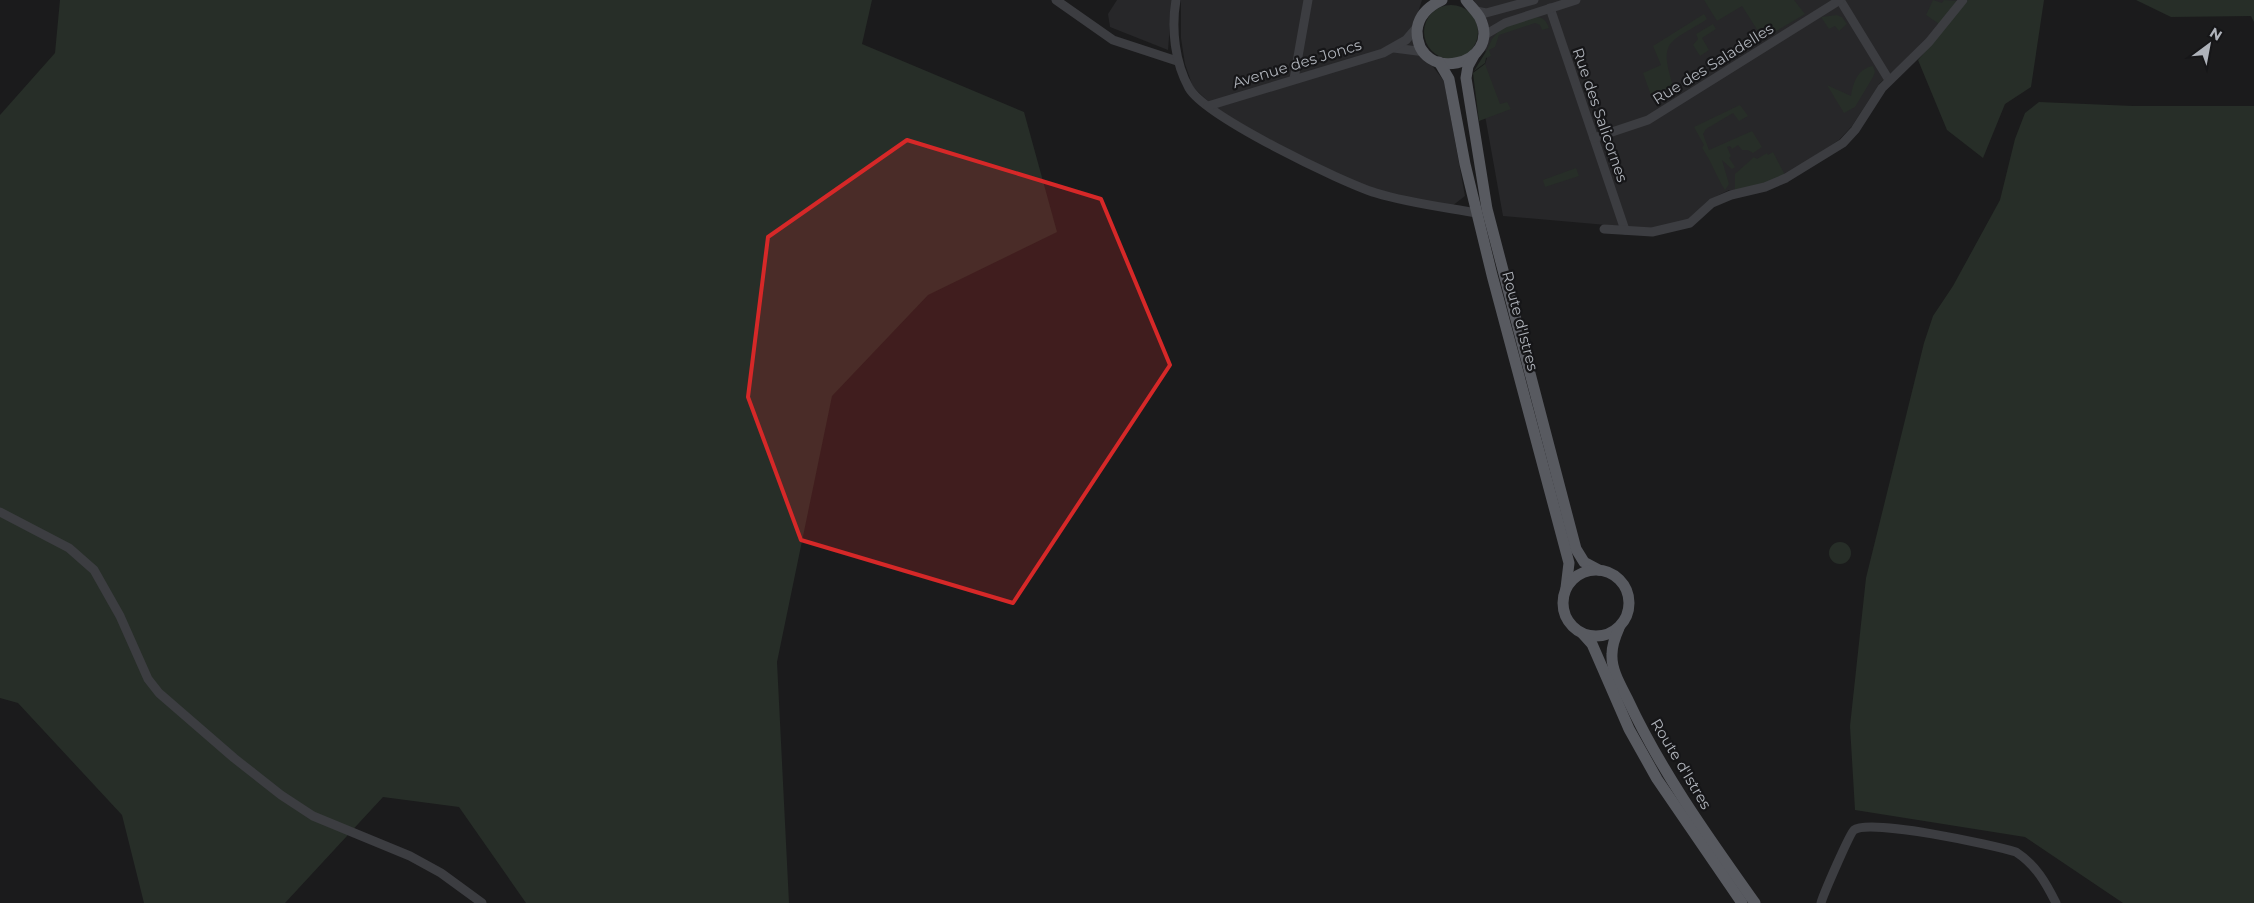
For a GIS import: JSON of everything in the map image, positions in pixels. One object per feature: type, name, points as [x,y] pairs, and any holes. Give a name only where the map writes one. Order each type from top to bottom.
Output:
[{"type":"main road","points":[[1458,0],[1470,5],[1483,27],[1483,36]]},
{"type":"main road","points":[[1437,1],[1420,18],[1418,26],[1418,40],[1425,52],[1439,62],[1454,65],[1474,55]]},
{"type":"main road","name":"Route d'Istres","points":[[1483,36],[1468,66],[1466,78],[1487,209],[1576,549],[1584,562],[1599,570]]},
{"type":"main road","name":"Route d'Istres","points":[[1439,62],[1449,79],[1477,213],[1568,563],[1566,588]]},
{"type":"main road","points":[[1599,570],[1618,578],[1624,585],[1629,596],[1630,608],[1626,619],[1618,628],[1602,636],[1583,634],[1574,628],[1564,610],[1566,588],[1574,578],[1586,572],[1599,570]]},
{"type":"main road","name":"Route d'Istres","points":[[1618,628],[1614,639],[1612,655],[1616,674],[1638,721],[1667,775],[1756,903]]},
{"type":"main road","name":"Route d'Istres","points":[[1583,634],[1592,644],[1629,729],[1657,779],[1742,903]]},
{"type":"street","points":[[1056,0],[1113,40],[1177,61]]},
{"type":"street","points":[[1176,0],[1174,13],[1177,61],[1190,90],[1208,106],[1243,129],[1323,172],[1376,193],[1477,213]]},
{"type":"street","points":[[1294,80],[1308,0]]},
{"type":"street","points":[[1470,5],[1486,12],[1534,0]]},
{"type":"street","points":[[1483,36],[1505,23],[1576,0]]},
{"type":"street","points":[[1840,0],[1889,80]]},
{"type":"street","name":"Rue des Saladelles","points":[[1594,138],[1656,115],[1840,0]]},
{"type":"street","points":[[1604,229],[1652,232],[1690,223],[1712,203],[1724,197],[1765,188],[1786,178],[1843,143],[1855,130],[1889,80],[1929,42],[1962,0]]},
{"type":"street","name":"Rue des Salicornes","points":[[1550,8],[1625,230]]},
{"type":"street","name":"Avenue des Joncs","points":[[1208,106],[1394,48],[1406,40],[1418,26]]},
{"type":"street","name":"Avenue des Joncs","points":[[1394,48],[1425,52]]},
{"type":"street","points":[[0,512],[69,548],[94,570],[115,607],[148,679],[159,693],[234,758],[281,795],[313,816],[410,856],[441,873],[482,903]]},
{"type":"street","points":[[1821,903],[1847,838],[1858,827],[1870,826],[1914,831],[2016,852],[2038,872],[2056,903]]},
{"type":"highlighted area","points":[[907,140],[1101,199],[1170,365],[1013,603],[801,540],[748,397],[768,237]]},
{"type":"shaded area","points":[[60,0],[872,0],[862,44],[1024,112],[1057,232],[928,295],[832,396],[777,662],[789,903],[526,903],[459,807],[383,797],[285,903],[144,903],[122,815],[18,703],[0,698],[0,115],[55,53]]},
{"type":"shaded area","points":[[1117,0],[1172,0],[1168,50],[1110,27],[1108,14]]},
{"type":"shaded area","points":[[1181,0],[1422,0],[1410,37],[1444,81],[1465,196],[1452,206],[1377,192],[1260,137],[1211,104],[1193,87],[1185,64],[1181,38]]},
{"type":"shaded area","points":[[1474,0],[1959,0],[1927,40],[1880,83],[1852,126],[1839,140],[1780,179],[1736,191],[1729,190],[1717,196],[1690,219],[1652,229],[1503,216],[1479,82],[1487,58]]},
{"type":"shaded area","points":[[1704,0],[1794,0],[1805,14],[1763,39],[1742,6],[1717,21]]},
{"type":"shaded area","points":[[1933,0],[1942,3],[1944,0],[1957,1],[1939,24],[1926,15]]},
{"type":"shaded area","points":[[1968,0],[2044,0],[2031,87],[2005,104],[1983,158],[1947,130],[1918,60]]},
{"type":"shaded area","points":[[2136,0],[2254,0],[2254,22],[2251,16],[2171,17]]},
{"type":"shaded area","points":[[1446,5],[1456,5],[1466,9],[1474,17],[1478,32],[1474,47],[1466,55],[1456,59],[1446,59],[1436,55],[1428,47],[1424,37],[1424,27],[1428,17],[1436,9]]},
{"type":"shaded area","points":[[1704,14],[1707,19],[1671,43],[1667,58],[1673,85],[1652,98],[1643,73],[1661,65],[1653,46]]},
{"type":"shaded area","points":[[1837,15],[1842,17],[1847,24],[1839,31],[1835,26],[1829,29],[1821,17]]},
{"type":"shaded area","points":[[1535,17],[1544,20],[1549,28],[1542,30],[1540,25],[1535,23],[1499,35],[1495,47],[1489,50],[1491,56],[1486,58],[1485,63],[1474,71],[1492,39],[1502,27]]},
{"type":"shaded area","points":[[1713,24],[1716,29],[1702,38],[1709,50],[1700,56],[1693,45],[1698,39],[1696,34]]},
{"type":"shaded area","points":[[1485,64],[1500,104],[1507,102],[1511,109],[1479,121],[1473,73]]},
{"type":"shaded area","points":[[1873,66],[1875,72],[1873,77],[1855,107],[1844,113],[1827,85],[1851,96],[1857,77],[1868,67]]},
{"type":"shaded area","points":[[2039,102],[2133,106],[2254,106],[2254,903],[2123,903],[2025,837],[1855,810],[1850,726],[1866,578],[1924,343],[1933,316],[1953,286],[2000,200],[2015,139],[2025,113]]},
{"type":"shaded area","points":[[1740,105],[1748,116],[1739,121],[1733,113],[1706,129],[1703,134],[1709,150],[1752,131],[1762,147],[1753,153],[1748,150],[1742,150],[1738,145],[1732,149],[1730,146],[1727,147],[1731,156],[1729,158],[1735,167],[1732,169],[1722,160],[1729,184],[1725,190],[1702,148],[1704,145],[1694,127]]},
{"type":"shaded area","points":[[1773,152],[1785,175],[1764,184],[1735,191],[1735,174],[1754,157],[1757,159]]},
{"type":"shaded area","points":[[1576,168],[1579,176],[1545,187],[1543,180]]},
{"type":"shaded area","points":[[1840,542],[1848,545],[1851,553],[1848,561],[1840,564],[1832,561],[1829,553],[1832,545]]}]
